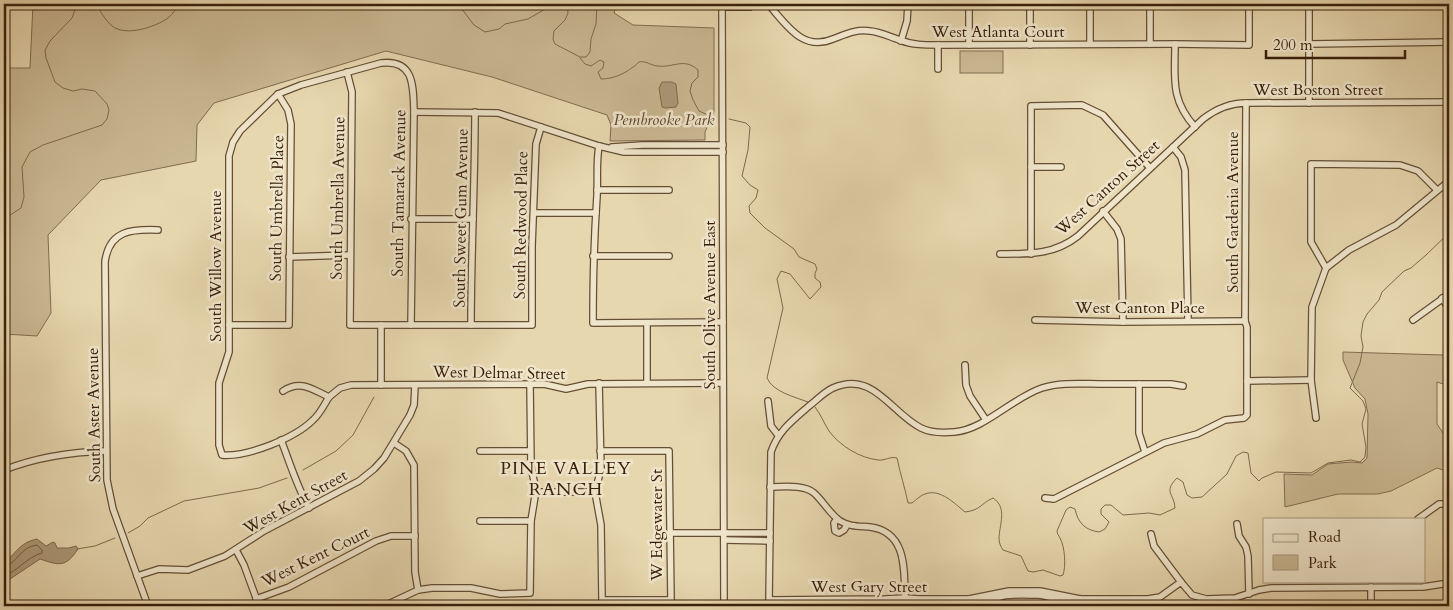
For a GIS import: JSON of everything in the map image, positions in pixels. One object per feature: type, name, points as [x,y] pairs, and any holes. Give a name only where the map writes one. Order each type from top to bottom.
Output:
[{"type":"street","points":[[722,6],[750,7],[755,4]]},
{"type":"street","name":"West Atlanta Court","points":[[768,4],[793,33],[807,41],[826,41],[863,30],[880,32],[914,44],[938,45],[1249,45],[1249,4]]},
{"type":"street","points":[[901,41],[907,21],[908,4]]},
{"type":"street","points":[[969,4],[969,44]]},
{"type":"street","points":[[1030,4],[1030,45]]},
{"type":"street","points":[[1090,4],[1090,44]]},
{"type":"street","points":[[1150,4],[1150,44]]},
{"type":"street","points":[[1309,4],[1309,103]]},
{"type":"street","name":"South Olive Avenue East","points":[[722,6],[724,606]]},
{"type":"street","points":[[1309,44],[1449,42]]},
{"type":"street","points":[[1174,44],[1174,79],[1177,98],[1184,114],[1194,127]]},
{"type":"street","points":[[938,45],[938,69]]},
{"type":"street","name":"South Tamarack Avenue","points":[[347,72],[382,63],[395,62],[401,65],[410,75],[413,84],[411,325]]},
{"type":"street","points":[[278,94],[301,85],[347,72]]},
{"type":"street","name":"South Umbrella Avenue","points":[[347,72],[352,92],[350,325],[380,325]]},
{"type":"street","name":"South Umbrella Place","points":[[229,325],[289,325],[291,121],[288,110],[278,94]]},
{"type":"street","name":"South Willow Avenue","points":[[278,94],[240,131],[230,149],[228,352],[219,383],[219,445],[222,455],[251,451],[281,440]]},
{"type":"street","name":"West Boston Street","points":[[1194,127],[1210,113],[1232,104],[1449,102]]},
{"type":"street","name":"South Gardenia Avenue","points":[[1145,452],[1172,440],[1197,434],[1225,420],[1244,418],[1248,411],[1247,327],[1245,321],[1246,103]]},
{"type":"street","points":[[1031,254],[1031,106],[1082,105],[1103,115],[1150,168]]},
{"type":"street","points":[[414,112],[498,113],[599,146],[624,152],[723,152]]},
{"type":"street","name":"South Sweet Gum Avenue","points":[[472,325],[475,112]]},
{"type":"street","name":"South Redwood Place","points":[[472,325],[532,325],[536,144],[541,127]]},
{"type":"street","name":"West Canton Street","points":[[1000,254],[1031,254],[1054,250],[1067,244],[1104,212],[1194,127]]},
{"type":"street","points":[[608,148],[633,145],[723,145]]},
{"type":"street","points":[[599,146],[593,256],[593,323],[723,322]]},
{"type":"street","points":[[1173,147],[1181,157],[1185,170],[1188,321]]},
{"type":"street","points":[[1326,268],[1311,242],[1311,164],[1400,165],[1418,171],[1437,190]]},
{"type":"street","points":[[1031,167],[1061,167]]},
{"type":"street","points":[[1316,418],[1311,380],[1312,307],[1326,268],[1349,250],[1396,225],[1449,180]]},
{"type":"street","points":[[597,190],[669,190]]},
{"type":"street","points":[[1104,212],[1117,229],[1121,239],[1123,322]]},
{"type":"street","points":[[534,213],[596,213]]},
{"type":"street","points":[[411,219],[473,219]]},
{"type":"street","name":"South Aster Avenue","points":[[147,606],[110,500],[107,480],[106,262],[110,246],[118,237],[128,231],[139,229],[158,230]]},
{"type":"street","points":[[289,257],[350,255]]},
{"type":"street","points":[[593,256],[669,256]]},
{"type":"street","points":[[1413,320],[1449,294]]},
{"type":"street","points":[[1442,298],[1449,308]]},
{"type":"street","name":"West Canton Place","points":[[1035,320],[1123,322],[1245,321]]},
{"type":"street","points":[[647,323],[647,383]]},
{"type":"street","points":[[380,385],[380,325],[472,325]]},
{"type":"street","points":[[965,365],[966,385],[970,396],[986,420]]},
{"type":"street","points":[[1248,381],[1311,380]]},
{"type":"street","name":"West Delmar Street","points":[[329,397],[343,386],[544,384],[566,388],[588,384],[723,383]]},
{"type":"street","points":[[387,605],[418,590],[432,588],[472,588],[500,594],[530,593],[531,521],[536,492],[530,451],[530,384]]},
{"type":"street","points":[[536,492],[594,492],[600,469],[599,384]]},
{"type":"street","points":[[724,540],[770,541],[771,452],[778,435],[825,392],[842,385],[859,384],[874,390],[914,423],[928,431],[939,433],[961,432],[976,426],[1020,398],[1043,388],[1073,384],[1171,384],[1183,386]]},
{"type":"street","points":[[1045,498],[1054,499],[1145,452],[1139,432],[1139,384]]},
{"type":"street","points":[[283,391],[294,385],[303,385],[329,397],[319,413],[308,425],[281,440],[299,490],[309,508]]},
{"type":"street","name":"West Kent Street","points":[[137,576],[159,569],[188,570],[218,559],[236,550],[258,535],[364,478],[379,463],[394,443],[414,408],[414,385]]},
{"type":"street","points":[[768,401],[771,426],[778,435]]},
{"type":"street","points":[[394,443],[406,451],[414,466],[415,572],[418,590]]},
{"type":"street","points":[[4,470],[49,456],[76,452],[106,451]]},
{"type":"street","points":[[480,451],[530,451]]},
{"type":"street","name":"W Edgewater St","points":[[594,492],[601,525],[602,600],[671,600],[670,451],[600,451]]},
{"type":"street","points":[[770,487],[804,488],[813,492],[833,516],[842,522],[871,527],[893,539],[900,550],[904,562],[904,598]]},
{"type":"street","points":[[1419,518],[1439,504],[1449,504]]},
{"type":"street","points":[[480,521],[531,521]]},
{"type":"street","points":[[1237,524],[1239,536],[1246,547],[1248,556],[1249,594]]},
{"type":"street","points":[[670,533],[770,533]]},
{"type":"street","points":[[1151,534],[1154,546],[1182,582],[1192,594],[1206,600],[1228,600],[1265,589],[1310,584],[1371,588],[1423,587],[1449,582]]},
{"type":"street","name":"West Kent Court","points":[[256,599],[289,587],[376,541],[391,536],[415,536]]},
{"type":"street","name":"West Gary Street","points":[[770,541],[770,600],[884,600],[904,598],[919,600],[969,599],[985,602],[1004,596],[1025,596],[1047,597],[1072,602],[1080,599],[1155,598],[1165,594],[1182,582]]},
{"type":"street","points":[[236,550],[244,565],[259,606]]},
{"type":"street","points":[[1371,588],[1372,606]]},
{"type":"green space","name":"Pembrooke Park","points":[[33,4],[617,4],[614,13],[633,25],[714,28],[714,112],[705,132],[705,140],[610,141],[611,125],[607,115],[492,77],[386,51],[214,103],[197,125],[196,161],[101,180],[48,235],[51,313],[37,336],[4,334],[4,68],[30,68]]},
{"type":"green space","points":[[960,51],[1003,51],[1003,73],[960,73]]},
{"type":"green space","points":[[1343,352],[1443,355],[1449,386],[1437,382],[1437,424],[1449,442],[1449,472],[1437,468],[1391,491],[1378,494],[1338,494],[1285,507],[1284,474],[1312,475],[1328,464],[1362,463],[1367,458],[1368,414],[1365,399],[1355,388],[1343,360]]},
{"type":"water","points":[[662,82],[676,84],[678,103],[676,107],[662,107],[659,88]]},
{"type":"water","points":[[37,539],[46,546],[53,542],[57,548],[76,546],[78,549],[66,562],[58,564],[40,559],[4,581],[4,562],[26,543]]},
{"type":"waterway","points":[[4,219],[21,208],[24,197],[22,167],[30,152],[43,145],[102,125],[107,119],[109,110],[107,104],[95,91],[82,89],[73,91],[63,88],[55,82],[46,58],[45,50],[50,41],[72,18],[77,4]]},
{"type":"waterway","points":[[96,4],[105,19],[112,26],[125,31],[140,30],[162,21],[170,16],[181,4]]},
{"type":"waterway","points":[[458,4],[474,25],[485,32],[499,29],[505,24],[528,19],[554,4],[567,6],[568,13],[565,20],[554,31],[553,39],[555,44],[580,57],[586,57],[590,52],[591,39],[596,24],[597,4]]},
{"type":"waterway","points":[[580,58],[585,64],[591,66],[600,60],[604,62],[603,68],[598,72],[601,79],[618,76],[630,70],[639,62],[658,66],[683,64],[693,66],[698,70],[698,77],[692,83],[690,91],[693,100],[699,111],[715,118]]},
{"type":"waterway","points":[[729,119],[746,123],[750,127],[748,150],[742,176],[750,185],[758,190],[756,198],[749,206],[750,213],[765,228],[794,249],[799,257],[815,264],[817,269],[815,278],[820,282],[821,287],[810,299],[790,274],[781,271],[777,279],[783,308],[767,378],[779,390],[808,402]]},
{"type":"waterway","points":[[815,407],[829,431],[839,442],[851,450],[871,459],[897,458],[908,503],[912,503],[925,494],[936,493],[952,501],[965,512],[977,508],[993,498],[998,502],[1002,517],[999,539],[1003,550],[1021,556],[1028,571],[1043,570],[1060,576],[1063,575],[1064,571],[1064,556],[1062,542],[1057,531],[1066,510],[1070,507],[1075,509],[1078,518],[1086,528],[1099,532],[1105,529],[1109,522],[1101,514],[1101,509],[1105,505],[1111,505],[1123,515],[1149,513],[1160,515],[1175,508],[1170,490],[1177,478],[1183,482],[1187,495],[1192,498],[1202,497],[1227,474],[1236,456],[1243,452],[1248,453],[1251,473],[1259,481],[1276,472],[1311,473],[1328,463],[1351,460],[1360,462],[1365,457],[1366,447],[1362,424],[1366,409],[1363,401],[1350,388],[1360,363],[1363,347],[1361,336],[1363,322],[1379,300],[1382,292],[1449,233]]},
{"type":"waterway","points":[[4,263],[8,273],[4,284]]},
{"type":"waterway","points":[[303,470],[336,451],[353,435],[374,397]]},
{"type":"waterway","points":[[128,533],[140,526],[148,518],[184,501],[259,488],[287,478]]},
{"type":"waterway","points":[[77,549],[95,546],[115,538]]},
{"type":"district","name":"PINE VALLEY RANCH","points":[[566,478]]}]
